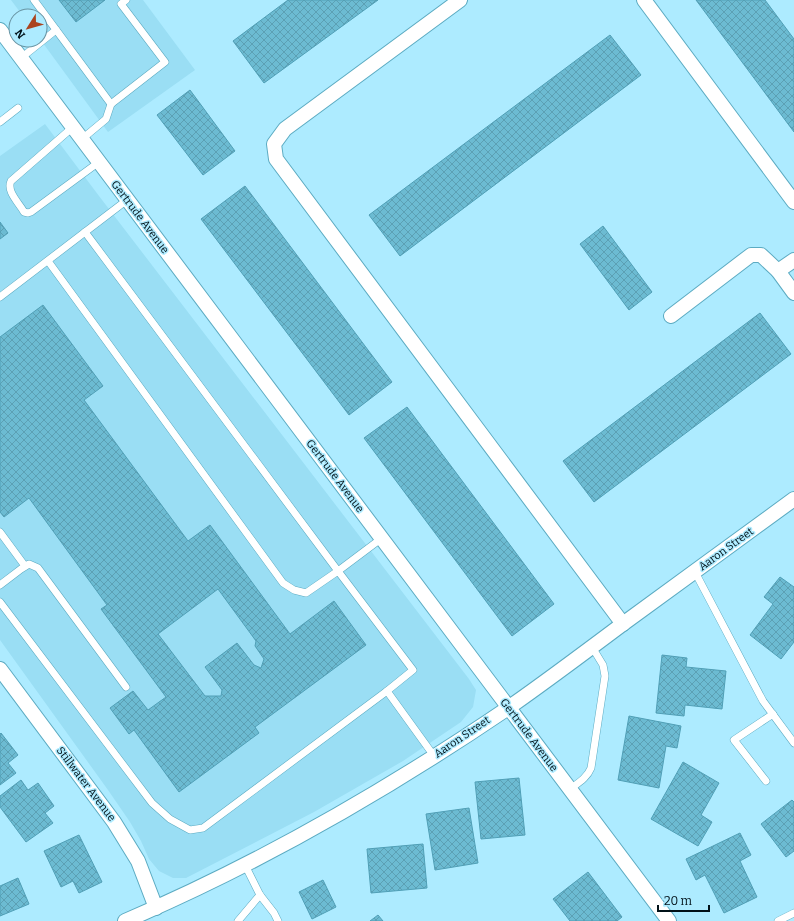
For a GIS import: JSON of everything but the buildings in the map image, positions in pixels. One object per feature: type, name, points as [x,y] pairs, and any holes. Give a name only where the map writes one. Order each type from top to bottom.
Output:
[{"type":"street","points":[[460,0],[285,129],[274,144],[276,159],[623,624]]},
{"type":"street","points":[[644,0],[794,202]]},
{"type":"street","name":"Gertrude Avenue","points":[[0,30],[669,921]]},
{"type":"street","points":[[671,316],[752,255],[761,255],[778,271],[794,294]]},
{"type":"street","points":[[778,271],[794,260]]},
{"type":"street","name":"Aaron Street","points":[[125,921],[156,908],[245,864],[355,805],[434,756],[509,707],[794,499]]},
{"type":"street","name":"Stillwater Avenue","points":[[0,669],[114,822],[138,861],[156,908]]},
{"type":"lane","points":[[34,0],[111,104]]},
{"type":"lane","points":[[82,139],[106,119],[111,104],[165,62],[121,4],[126,0]]},
{"type":"lane","points":[[21,58],[56,30]]},
{"type":"lane","points":[[0,122],[18,108]]},
{"type":"lane","points":[[73,127],[11,181],[10,184],[12,193],[24,212],[31,212],[99,162]]},
{"type":"lane","points":[[0,297],[127,200]]},
{"type":"lane","points":[[0,602],[152,803],[170,819],[190,830],[203,828],[413,670],[85,232]]},
{"type":"lane","points":[[48,261],[284,582],[294,590],[306,592],[338,571],[382,538]]},
{"type":"lane","points":[[0,532],[25,566]]},
{"type":"lane","points":[[0,585],[29,564],[38,568],[126,687]]},
{"type":"lane","points":[[695,572],[763,701],[794,743]]},
{"type":"lane","points":[[570,789],[589,774],[592,761],[605,676],[603,665],[592,647]]},
{"type":"lane","points":[[387,691],[434,756]]},
{"type":"lane","points":[[766,781],[734,740],[773,714]]},
{"type":"lane","points":[[245,864],[260,895],[274,913],[278,921]]},
{"type":"lane","points":[[238,921],[260,895]]},
{"type":"lane","points":[[778,921],[794,913]]},
{"type":"shaded area","points":[[11,0],[143,0],[195,70],[108,132],[47,48],[48,48],[48,8],[17,8]]},
{"type":"shaded area","points":[[45,124],[476,690],[473,707],[461,722],[403,761],[314,812],[186,878],[173,878],[159,871],[149,859],[130,822],[0,640],[0,156]]}]
